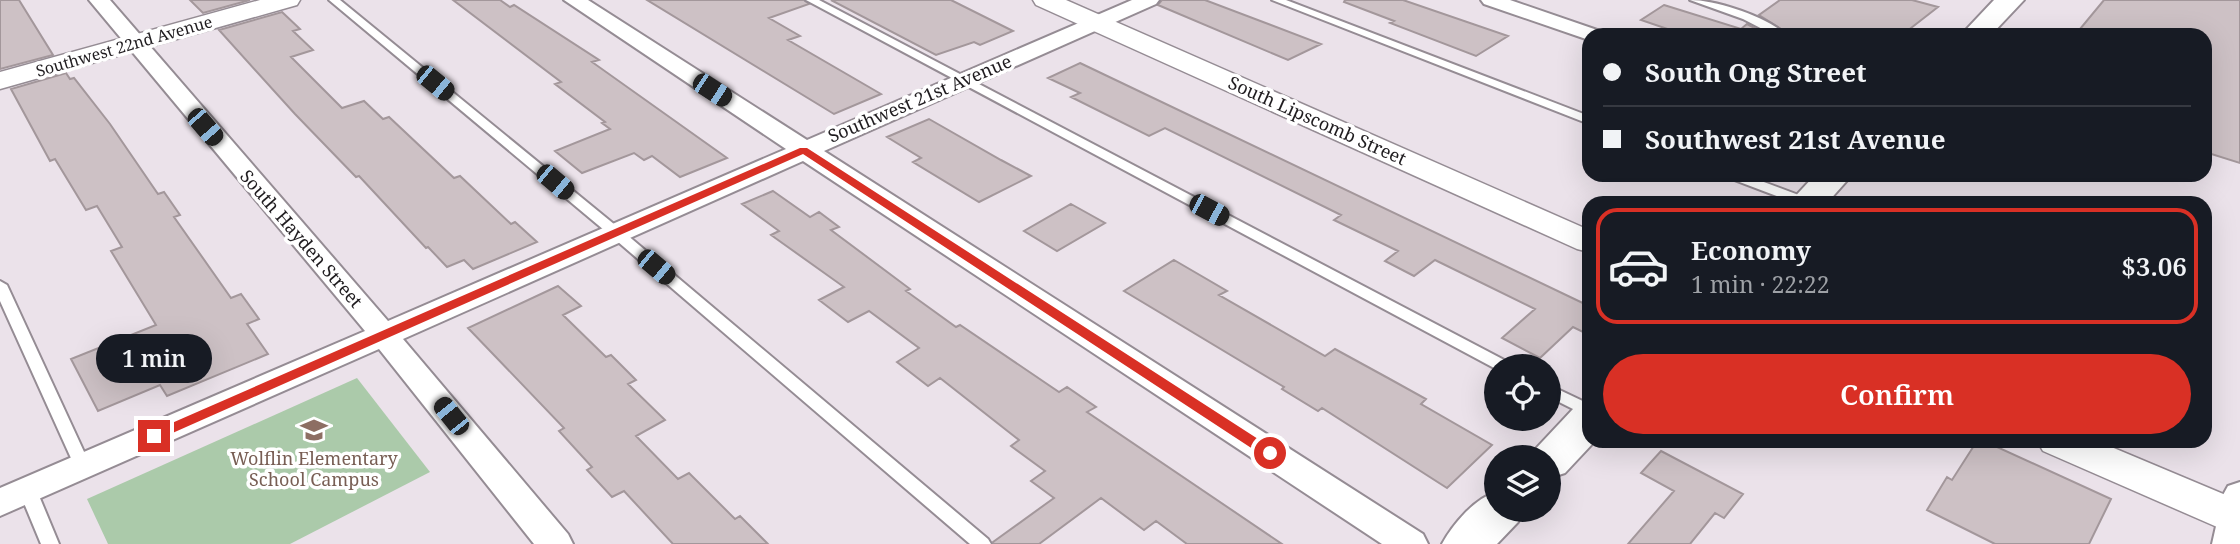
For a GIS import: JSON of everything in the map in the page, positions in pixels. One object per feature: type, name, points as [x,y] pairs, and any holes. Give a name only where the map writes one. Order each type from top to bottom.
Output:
[{"type":"main road","points":[[1981,28],[2006,1]]},
{"type":"main road","points":[[1814,196],[1828,182]]},
{"type":"main road","points":[[1561,449],[1582,427]]},
{"type":"main road","points":[[1467,544],[1488,522]]},
{"type":"street","name":"South Hayden Street","points":[[99,0],[384,335],[555,544]]},
{"type":"street","name":"Southwest 22nd Avenue","points":[[0,81],[288,0]]},
{"type":"street","points":[[574,0],[1410,544]]},
{"type":"street","name":"South Lipscomb Street","points":[[1045,0],[1582,239]]},
{"type":"street","name":"Southwest 21st Avenue","points":[[0,503],[1149,0]]},
{"type":"street","points":[[1491,0],[1582,31]]},
{"type":"street","points":[[2074,448],[2236,519]]},
{"type":"lane","points":[[334,0],[615,232],[982,544]]},
{"type":"lane","points":[[811,0],[1484,356]]},
{"type":"lane","points":[[1277,0],[1582,117]]},
{"type":"lane","points":[[1695,0],[1747,17],[1768,28]]},
{"type":"lane","points":[[1752,182],[1788,196]]},
{"type":"lane","points":[[0,285],[83,467]]},
{"type":"lane","points":[[1561,396],[1582,407]]},
{"type":"lane","points":[[28,491],[50,544]]},
{"type":"green space","name":"Wolflin Elementary School Campus","points":[[357,378],[430,472],[290,544],[108,544],[87,499]]},
{"type":"building","points":[[0,0],[19,0],[53,55],[0,69]]},
{"type":"building","points":[[190,0],[250,0],[203,13]]},
{"type":"building","points":[[453,0],[500,0],[510,7],[514,5],[599,60],[592,62],[727,158],[680,177],[652,156],[644,160],[634,153],[582,173],[555,151],[610,129],[602,123],[605,122],[555,84],[561,82]]},
{"type":"building","points":[[647,0],[804,0],[809,4],[769,18],[800,36],[788,40],[881,94],[834,114]]},
{"type":"building","points":[[831,0],[951,0],[1013,31],[980,45],[974,42],[936,55]]},
{"type":"building","points":[[1162,0],[1205,0],[1321,44],[1288,60],[1158,5]]},
{"type":"building","points":[[1403,0],[1508,36],[1476,56],[1390,23],[1394,21],[1344,2]]},
{"type":"building","points":[[1780,0],[1912,0],[1938,7],[1911,28],[1779,28],[1759,15]]},
{"type":"building","points":[[2104,0],[2240,0],[2240,163],[2212,154],[2212,28],[2081,28]]},
{"type":"building","points":[[1664,5],[1738,28],[1664,28],[1641,20]]},
{"type":"building","points":[[282,12],[300,29],[293,31],[313,50],[291,57],[342,108],[364,101],[383,119],[389,117],[454,178],[460,176],[511,224],[515,222],[537,242],[473,269],[464,260],[447,267],[295,114],[219,30]]},
{"type":"building","points":[[1080,63],[1582,303],[1582,332],[1573,327],[1544,354],[1532,354],[1502,338],[1535,309],[1435,260],[1414,276],[1385,261],[1398,251],[1334,220],[1341,215],[1165,128],[1149,136],[1071,97],[1080,93],[1048,78]]},
{"type":"building","points":[[66,73],[70,79],[74,78],[110,124],[158,194],[164,192],[180,215],[174,217],[231,298],[241,294],[259,319],[247,324],[268,354],[167,396],[160,385],[98,411],[71,359],[156,325],[111,251],[122,247],[97,206],[86,210],[55,159],[50,161],[11,89]]},
{"type":"building","points":[[929,119],[1031,176],[979,202],[913,162],[921,158],[887,137]]},
{"type":"building","points":[[773,191],[810,217],[819,212],[839,227],[831,230],[910,289],[906,291],[956,327],[960,325],[1059,392],[1067,387],[1096,407],[1087,412],[1282,544],[1187,544],[1156,521],[1144,530],[1101,498],[1039,544],[994,544],[993,542],[1054,498],[1031,481],[1045,471],[1011,446],[1019,440],[940,378],[928,386],[897,362],[919,348],[869,311],[848,322],[819,300],[844,287],[771,235],[779,231],[742,204]]},
{"type":"building","points":[[1071,204],[1105,223],[1057,251],[1024,231]]},
{"type":"building","points":[[1174,260],[1227,291],[1219,295],[1325,356],[1335,349],[1388,378],[1426,399],[1421,404],[1492,445],[1484,445],[1484,453],[1447,488],[1322,408],[1318,411],[1282,389],[1284,387],[1124,291]]},
{"type":"building","points":[[558,286],[581,306],[563,315],[606,357],[611,355],[636,380],[628,384],[665,420],[636,436],[678,479],[689,473],[735,519],[740,516],[768,544],[673,544],[624,491],[612,497],[587,470],[592,467],[559,431],[564,428],[468,328]]},
{"type":"building","points":[[1973,448],[1999,448],[2111,499],[2089,544],[1995,544],[1927,510],[1947,477],[1952,480]]},
{"type":"building","points":[[1661,451],[1743,494],[1724,518],[1715,513],[1690,544],[1628,544],[1674,491],[1641,473]]},
{"type":"place","name":"Wolflin Elementary School Campus","points":[[314,430]]},
{"type":"route","points":[[154,436],[803,150],[1270,453]]}]
